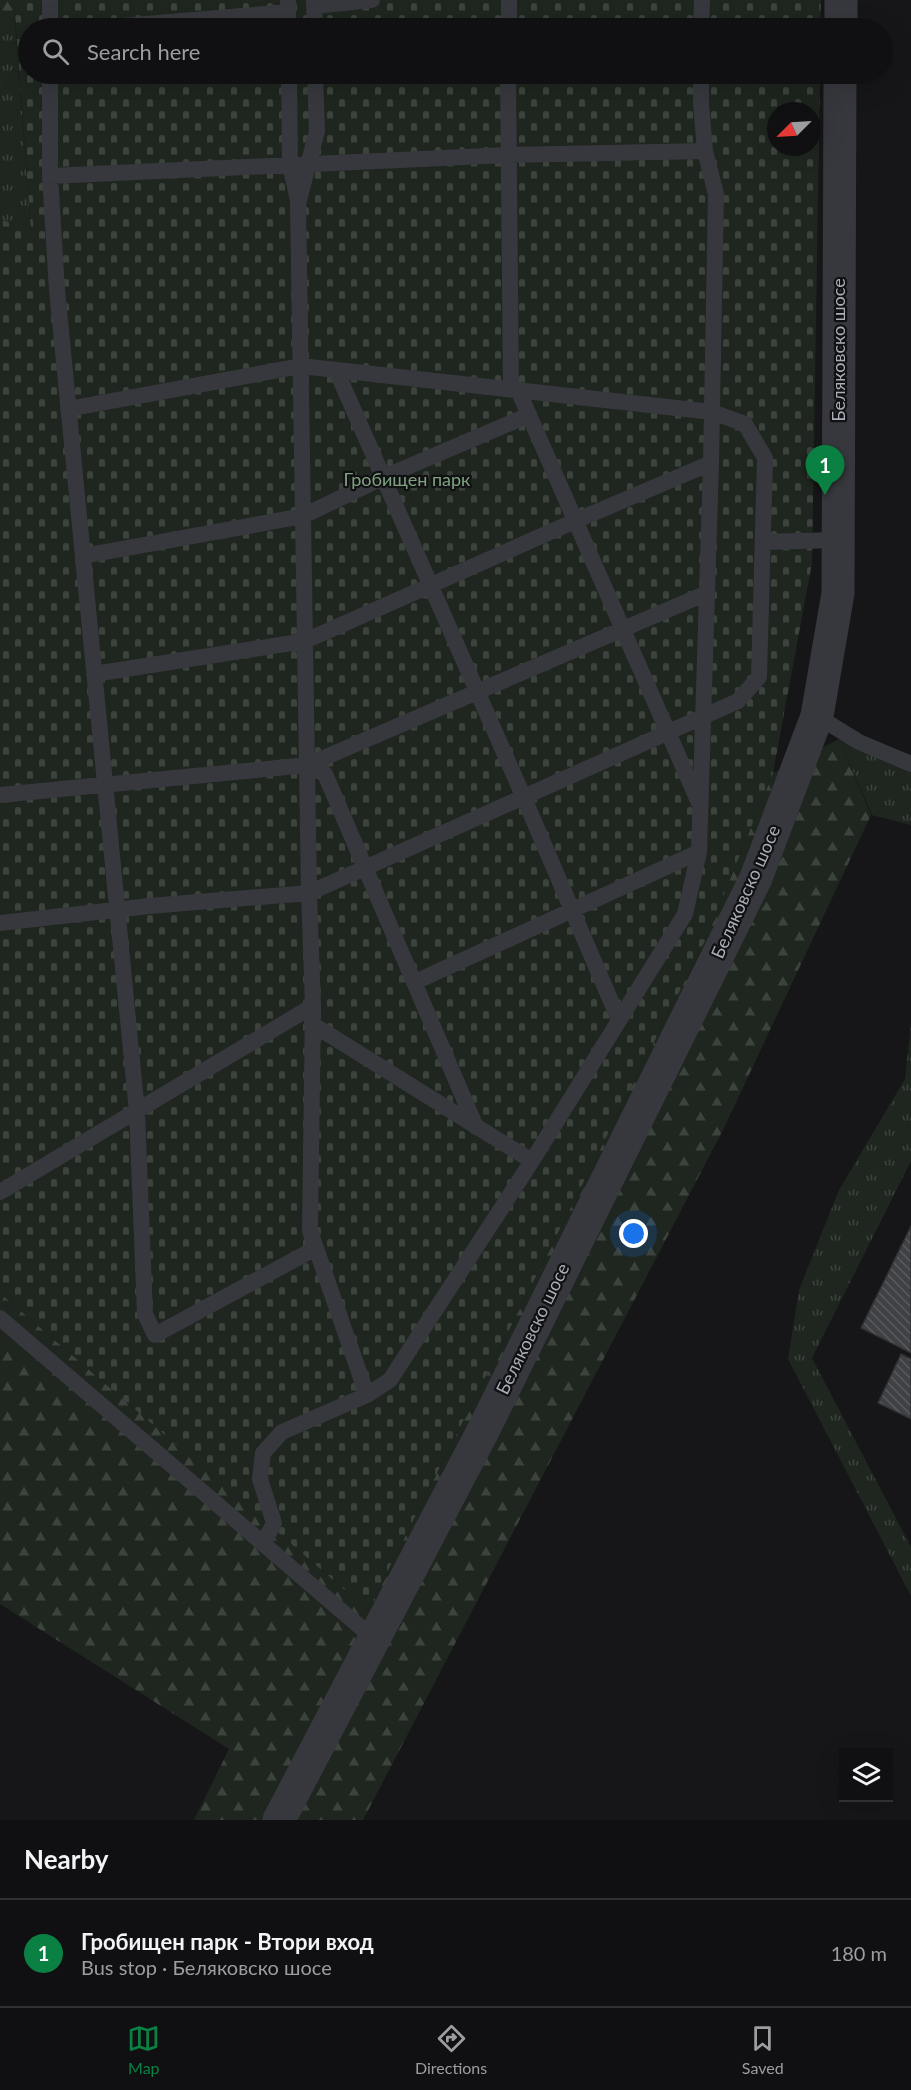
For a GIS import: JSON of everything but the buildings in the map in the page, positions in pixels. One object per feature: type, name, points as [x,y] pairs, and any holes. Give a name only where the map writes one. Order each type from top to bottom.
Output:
[{"type":"street","points":[[841,0],[841,18]]},
{"type":"street","name":"Беляковско шосе","points":[[279,1820],[484,1428],[756,878],[817,716],[838,593],[840,84]]},
{"type":"lane","points":[[50,0],[50,18]]},
{"type":"lane","points":[[315,18],[314,3],[372,0]]},
{"type":"lane","points":[[509,0],[509,18]]},
{"type":"lane","points":[[701,18],[702,0]]},
{"type":"lane","points":[[225,18],[288,13]]},
{"type":"lane","points":[[50,84],[50,176],[57,290],[137,1112],[145,1314],[155,1335],[316,1248]]},
{"type":"lane","points":[[289,84],[290,165],[298,204],[309,893],[313,1006],[310,1232],[367,1395]]},
{"type":"lane","points":[[298,204],[317,131],[315,84]]},
{"type":"lane","points":[[508,84],[514,390],[529,415],[700,806]]},
{"type":"lane","points":[[264,1544],[274,1523],[260,1479],[262,1453],[282,1432],[367,1395],[390,1380],[532,1161],[685,914],[699,852],[712,412],[716,194],[705,151],[701,84]]},
{"type":"lane","points":[[50,176],[508,155],[705,151]]},
{"type":"lane","points":[[0,923],[309,893],[703,718],[738,701],[759,677],[765,458],[745,424],[712,412],[301,366],[68,409]]},
{"type":"lane","points":[[336,370],[619,1020]]},
{"type":"lane","points":[[83,556],[303,516],[384,477],[529,415]]},
{"type":"lane","points":[[94,674],[305,641],[430,584],[711,463]]},
{"type":"lane","points":[[763,542],[838,540]]},
{"type":"lane","points":[[0,795],[307,765],[707,593]]},
{"type":"lane","points":[[817,716],[859,742],[911,765]]},
{"type":"lane","points":[[307,765],[325,774],[476,1126]]},
{"type":"lane","points":[[415,982],[699,852]]},
{"type":"lane","points":[[0,1192],[313,1006]]},
{"type":"lane","points":[[312,1024],[532,1161]]},
{"type":"lane","points":[[0,1318],[373,1638]]},
{"type":"green space","points":[[0,0],[14,0],[15,19],[0,15]]},
{"type":"green space","name":"Гробищен парк","points":[[14,0],[821,0],[820,18],[18,18],[18,54]]},
{"type":"green space","points":[[0,15],[15,19],[18,84],[20,84],[31,232],[0,219]]},
{"type":"green space","name":"Гробищен парк","points":[[20,84],[820,84],[820,102],[767,102],[767,156],[819,156],[812,563],[773,773],[705,941],[368,1610],[0,1293],[0,219],[31,231]]},
{"type":"green space","points":[[839,739],[911,763],[911,825],[872,815]]},
{"type":"green space","points":[[839,739],[871,815],[724,1128],[363,1820],[194,1820],[229,1749],[0,1604],[0,1293],[368,1610],[705,941],[773,773]]},
{"type":"green space","points":[[911,1023],[911,1161],[812,1358],[911,1547],[911,1596],[788,1359],[799,1290],[839,1190],[905,1079]]},
{"type":"place","name":"Гробищен парк - Втори вход","points":[[825,495]]}]
